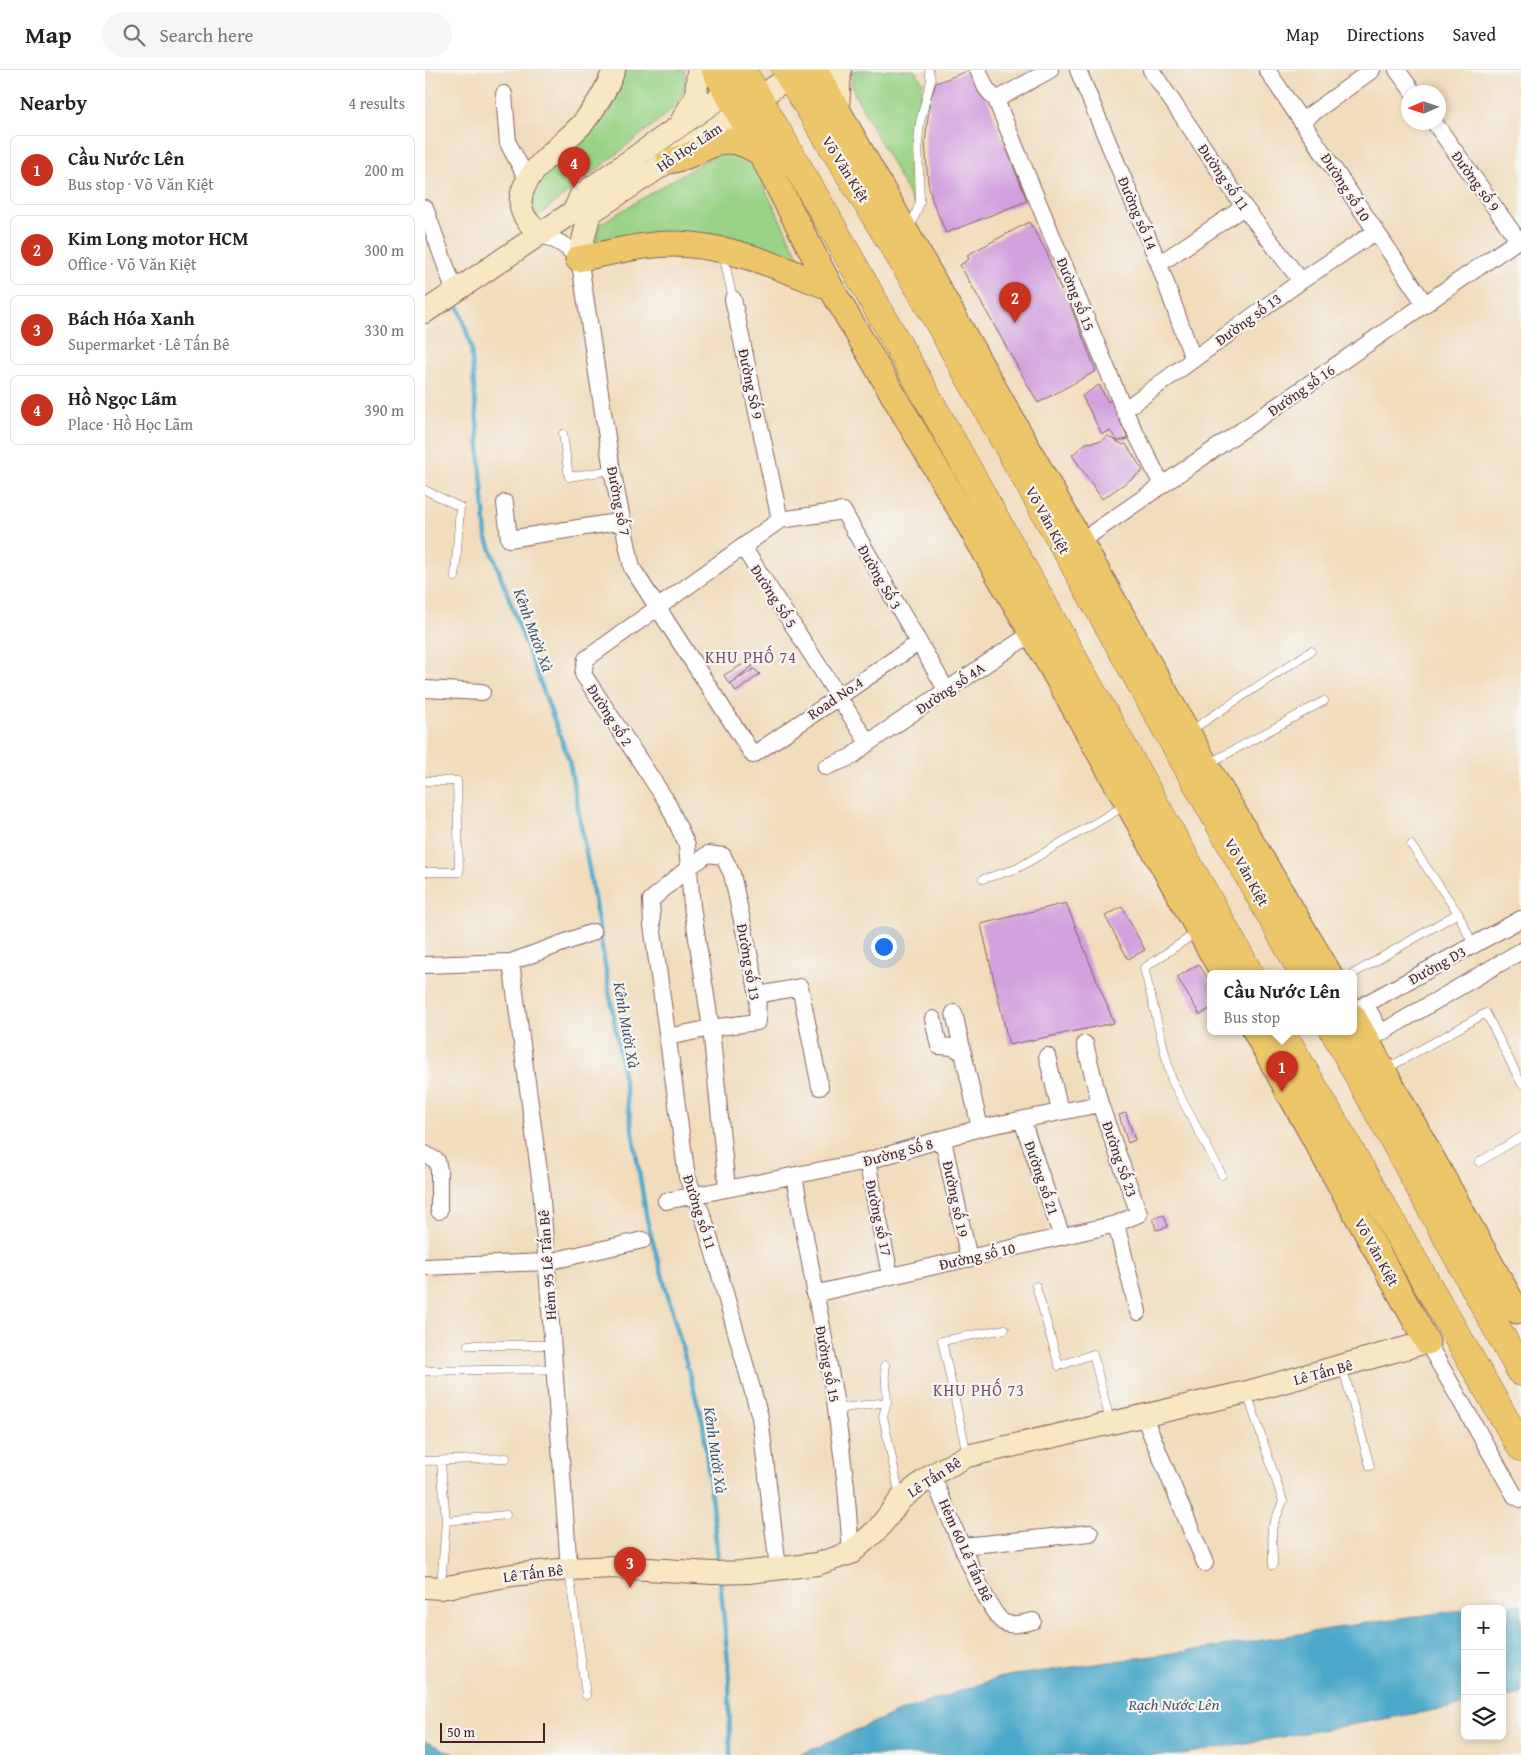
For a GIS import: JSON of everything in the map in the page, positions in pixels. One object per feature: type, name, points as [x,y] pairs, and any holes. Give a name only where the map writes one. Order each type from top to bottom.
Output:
[{"type":"highway","name":"Võ Văn Kiệt","points":[[797,72],[1301,970]]},
{"type":"highway","points":[[745,87],[840,240],[1247,970]]},
{"type":"highway","name":"Võ Văn Kiệt","points":[[1283,1035],[1334,1126],[1441,1305],[1521,1448]]},
{"type":"highway","points":[[1336,1035],[1521,1372]]},
{"type":"highway","points":[[1388,1081],[1452,1247]]},
{"type":"highway","points":[[1289,1092],[1334,1126]]},
{"type":"main road","points":[[714,70],[745,87],[760,153],[831,288],[1032,633],[1221,970]]},
{"type":"main road","name":"Võ Văn Kiệt","points":[[797,72],[838,111],[1206,765],[1327,970]]},
{"type":"main road","points":[[669,161],[685,159],[716,142],[725,140],[746,143],[760,153]]},
{"type":"main road","points":[[578,259],[639,247],[673,244],[722,249],[831,288]]},
{"type":"main road","points":[[1357,1011],[1374,1037],[1388,1081],[1520,1313]]},
{"type":"main road","name":"Võ Văn Kiệt","points":[[1257,1035],[1427,1342]]},
{"type":"street","points":[[578,259],[571,249],[532,227],[524,217],[521,204],[527,179],[544,159],[582,124],[595,108],[614,70]]},
{"type":"street","points":[[678,128],[696,96],[698,70]]},
{"type":"street","points":[[838,111],[840,70]]},
{"type":"street","name":"Đường số 15","points":[[978,70],[986,88],[996,100],[1124,410],[1162,485]]},
{"type":"street","name":"Đường số 15","points":[[990,70],[996,84],[996,100]]},
{"type":"street","points":[[996,100],[1050,70]]},
{"type":"street","name":"Đường số 14","points":[[1078,70],[1159,264],[1193,359]]},
{"type":"street","name":"Đường số 11","points":[[1151,70],[1244,207],[1301,281]]},
{"type":"street","name":"Đường số 10","points":[[1267,70],[1303,120],[1375,232],[1425,304]]},
{"type":"street","points":[[1303,120],[1372,70]]},
{"type":"street","points":[[1397,70],[1408,85]]},
{"type":"street","name":"Hồ Học Lãm","points":[[582,212],[581,194],[678,128],[745,87],[797,72]]},
{"type":"street","name":"Hồ Học Lãm","points":[[425,312],[542,234],[669,161],[745,87]]},
{"type":"street","points":[[504,94],[508,143],[527,179]]},
{"type":"street","name":"Đường số 9","points":[[1440,130],[1520,239]]},
{"type":"street","points":[[1159,264],[1244,207]]},
{"type":"street","points":[[425,208],[455,292]]},
{"type":"street","points":[[578,259],[582,212]]},
{"type":"street","name":"Đường số 13","points":[[1124,410],[1301,281],[1375,232]]},
{"type":"street","name":"Đường số 16","points":[[1081,541],[1520,239]]},
{"type":"street","name":"Đường số 7","points":[[578,259],[612,470],[632,568],[656,608],[753,755]]},
{"type":"street","name":"Đường Số 9","points":[[733,299],[780,520]]},
{"type":"street","points":[[505,503],[509,539],[623,521]]},
{"type":"street","name":"Đường số 2","points":[[711,1028],[688,868],[687,845],[667,802],[583,674],[586,659],[780,520],[843,511]]},
{"type":"street","name":"Đường Số 3","points":[[843,511],[947,691]]},
{"type":"street","name":"Đường Số 5","points":[[743,547],[838,695],[867,744]]},
{"type":"street","name":"Đường số 4A","points":[[825,767],[851,757],[867,744],[1032,633]]},
{"type":"street","name":"Road No.4","points":[[753,755],[838,695],[918,643]]},
{"type":"street","points":[[425,689],[482,692]]},
{"type":"street","name":"Đường số 13","points":[[688,868],[708,854],[723,856],[732,874],[758,995],[757,1022],[711,1028]]},
{"type":"street","name":"Đường số 11","points":[[688,868],[651,900],[687,1177],[705,1222],[760,1417],[778,1568]]},
{"type":"street","name":"Đường D3","points":[[1357,1011],[1521,920]]},
{"type":"street","points":[[425,965],[511,962],[593,932]]},
{"type":"street","name":"Đường D3","points":[[1374,1037],[1521,951]]},
{"type":"street","name":"Hẻm 95 Lê Tấn Bê","points":[[511,962],[541,1186],[569,1569]]},
{"type":"street","points":[[758,995],[800,987],[820,1087]]},
{"type":"street","points":[[954,1014],[980,1128]]},
{"type":"street","points":[[933,1019],[939,1046],[953,1047],[963,1053]]},
{"type":"street","points":[[669,1037],[711,1028],[727,1189]]},
{"type":"street","name":"Đường Số 23","points":[[1085,1044],[1100,1104],[1139,1214]]},
{"type":"street","points":[[1047,1056],[1060,1111]]},
{"type":"street","name":"Đường Số 8","points":[[666,1201],[867,1161],[980,1128],[1100,1104]]},
{"type":"street","name":"Đường số 21","points":[[1022,1120],[1062,1237]]},
{"type":"street","name":"Đường số 19","points":[[943,1140],[969,1259]]},
{"type":"street","points":[[425,1154],[434,1158],[439,1170],[439,1211]]},
{"type":"street","name":"Đường số 17","points":[[867,1161],[890,1275]]},
{"type":"street","name":"Đường số 15","points":[[794,1176],[836,1409],[846,1486],[851,1554]]},
{"type":"street","name":"Đường số 10","points":[[814,1294],[1115,1224],[1139,1214]]},
{"type":"street","points":[[1115,1224],[1137,1312]]},
{"type":"street","points":[[425,1267],[547,1262],[643,1240]]},
{"type":"street","points":[[1427,1342],[1518,1497]]},
{"type":"street","name":"Lê Tấn Bê","points":[[433,1588],[512,1575],[569,1569],[615,1567],[712,1573],[749,1572],[817,1564],[851,1554],[878,1529],[901,1499],[932,1475],[967,1456],[1247,1392],[1427,1342]]},
{"type":"street","points":[[1144,1417],[1205,1563]]},
{"type":"street","name":"Hẻm 60 Lê Tấn Bê","points":[[932,1475],[979,1583],[998,1616],[1003,1622],[1013,1625],[1033,1621]]},
{"type":"street","points":[[963,1546],[1090,1533]]},
{"type":"lane","points":[[907,235],[920,202],[918,143],[920,122],[931,80],[929,70]]},
{"type":"lane","name":"Đường Số 9","points":[[722,249],[733,299]]},
{"type":"lane","points":[[563,434],[569,477],[612,470]]},
{"type":"lane","points":[[425,490],[460,507],[455,577]]},
{"type":"lane","points":[[1188,732],[1311,651]]},
{"type":"lane","points":[[1206,765],[1324,701]]},
{"type":"lane","points":[[425,781],[457,781],[459,872],[425,872]]},
{"type":"lane","points":[[983,880],[1016,869],[1127,804]]},
{"type":"lane","points":[[1411,845],[1458,913],[1473,945]]},
{"type":"lane","points":[[1357,972],[1458,913]]},
{"type":"lane","points":[[1199,931],[1144,968],[1172,1081],[1221,1175]]},
{"type":"lane","points":[[1388,1081],[1486,1013],[1521,1083]]},
{"type":"lane","points":[[1479,1162],[1521,1137]]},
{"type":"lane","points":[[1036,1286],[1059,1366],[1093,1354],[1111,1423]]},
{"type":"lane","points":[[967,1456],[942,1341],[1005,1329]]},
{"type":"lane","points":[[468,1345],[553,1345]]},
{"type":"lane","points":[[885,1365],[887,1402],[883,1416],[901,1499]]},
{"type":"lane","points":[[1342,1367],[1370,1466]]},
{"type":"lane","points":[[425,1371],[554,1369]]},
{"type":"lane","points":[[1247,1392],[1283,1500],[1272,1528],[1273,1565]]},
{"type":"lane","points":[[836,1409],[887,1402]]},
{"type":"lane","points":[[425,1461],[441,1462],[506,1458]]},
{"type":"lane","points":[[433,1588],[446,1521],[441,1462]]},
{"type":"lane","points":[[446,1521],[506,1515]]},
{"type":"lane","points":[[569,1569],[586,1695]]},
{"type":"green space","points":[[620,70],[685,70],[684,89],[668,113],[537,217],[532,205],[533,189]]},
{"type":"green space","points":[[853,70],[914,70],[923,82],[913,140],[916,208],[855,95],[852,87]]},
{"type":"green space","points":[[727,152],[745,157],[753,164],[803,266],[596,248],[598,225],[718,153]]},
{"type":"water","points":[[1521,1604],[1521,1694],[1506,1697],[1506,1650],[1506,1606]]},
{"type":"water","name":"Rạch Nước Lên","points":[[1461,1610],[1461,1706],[1177,1755],[799,1755],[893,1714],[1001,1677],[1238,1644],[1384,1620]]},
{"type":"water","points":[[425,1741],[456,1755],[425,1755]]},
{"type":"building","points":[[970,70],[976,70],[1027,201],[946,233],[932,200],[928,182],[925,142],[930,101],[936,83]]},
{"type":"building","points":[[1029,222],[1046,251],[1061,290],[1064,289],[1096,371],[1038,403],[960,265],[969,259],[967,255]]},
{"type":"building","points":[[1099,385],[1108,402],[1111,400],[1128,439],[1118,441],[1110,431],[1102,434],[1082,396]]},
{"type":"building","points":[[1108,436],[1123,445],[1126,444],[1143,471],[1102,499],[1072,455],[1086,443],[1101,441]]},
{"type":"building","points":[[747,662],[753,666],[729,684],[724,675]]},
{"type":"building","points":[[754,669],[760,674],[736,692],[731,683]]},
{"type":"building","points":[[1066,903],[1114,1023],[1009,1045],[981,924]]},
{"type":"building","points":[[1122,907],[1145,950],[1128,959],[1105,916]]},
{"type":"building","points":[[1199,964],[1207,977],[1207,1011],[1200,1015],[1177,977]]},
{"type":"building","points":[[1126,1113],[1135,1140],[1128,1143],[1119,1115]]},
{"type":"building","points":[[1164,1215],[1168,1227],[1156,1230],[1153,1218]]},
{"type":"waterway","name":"Kênh Mười Xà","points":[[459,308],[471,346],[486,536],[569,760],[591,880],[647,1220],[703,1423],[719,1567]]},
{"type":"waterway","name":"Kênh Mười Xà","points":[[720,1579],[729,1673],[730,1755]]},
{"type":"place","name":"Hồ Ngọc Lãm","points":[[574,188]]},
{"type":"place","name":"Kim Long motor HCM","points":[[1015,323]]},
{"type":"place","name":"Cầu Nước Lên","points":[[1282,1092]]},
{"type":"place","name":"Bách Hóa Xanh","points":[[630,1588]]},
{"type":"district","name":"KHU PHỐ 74","points":[[751,657]]},
{"type":"district","name":"KHU PHỐ 73","points":[[979,1390]]}]
